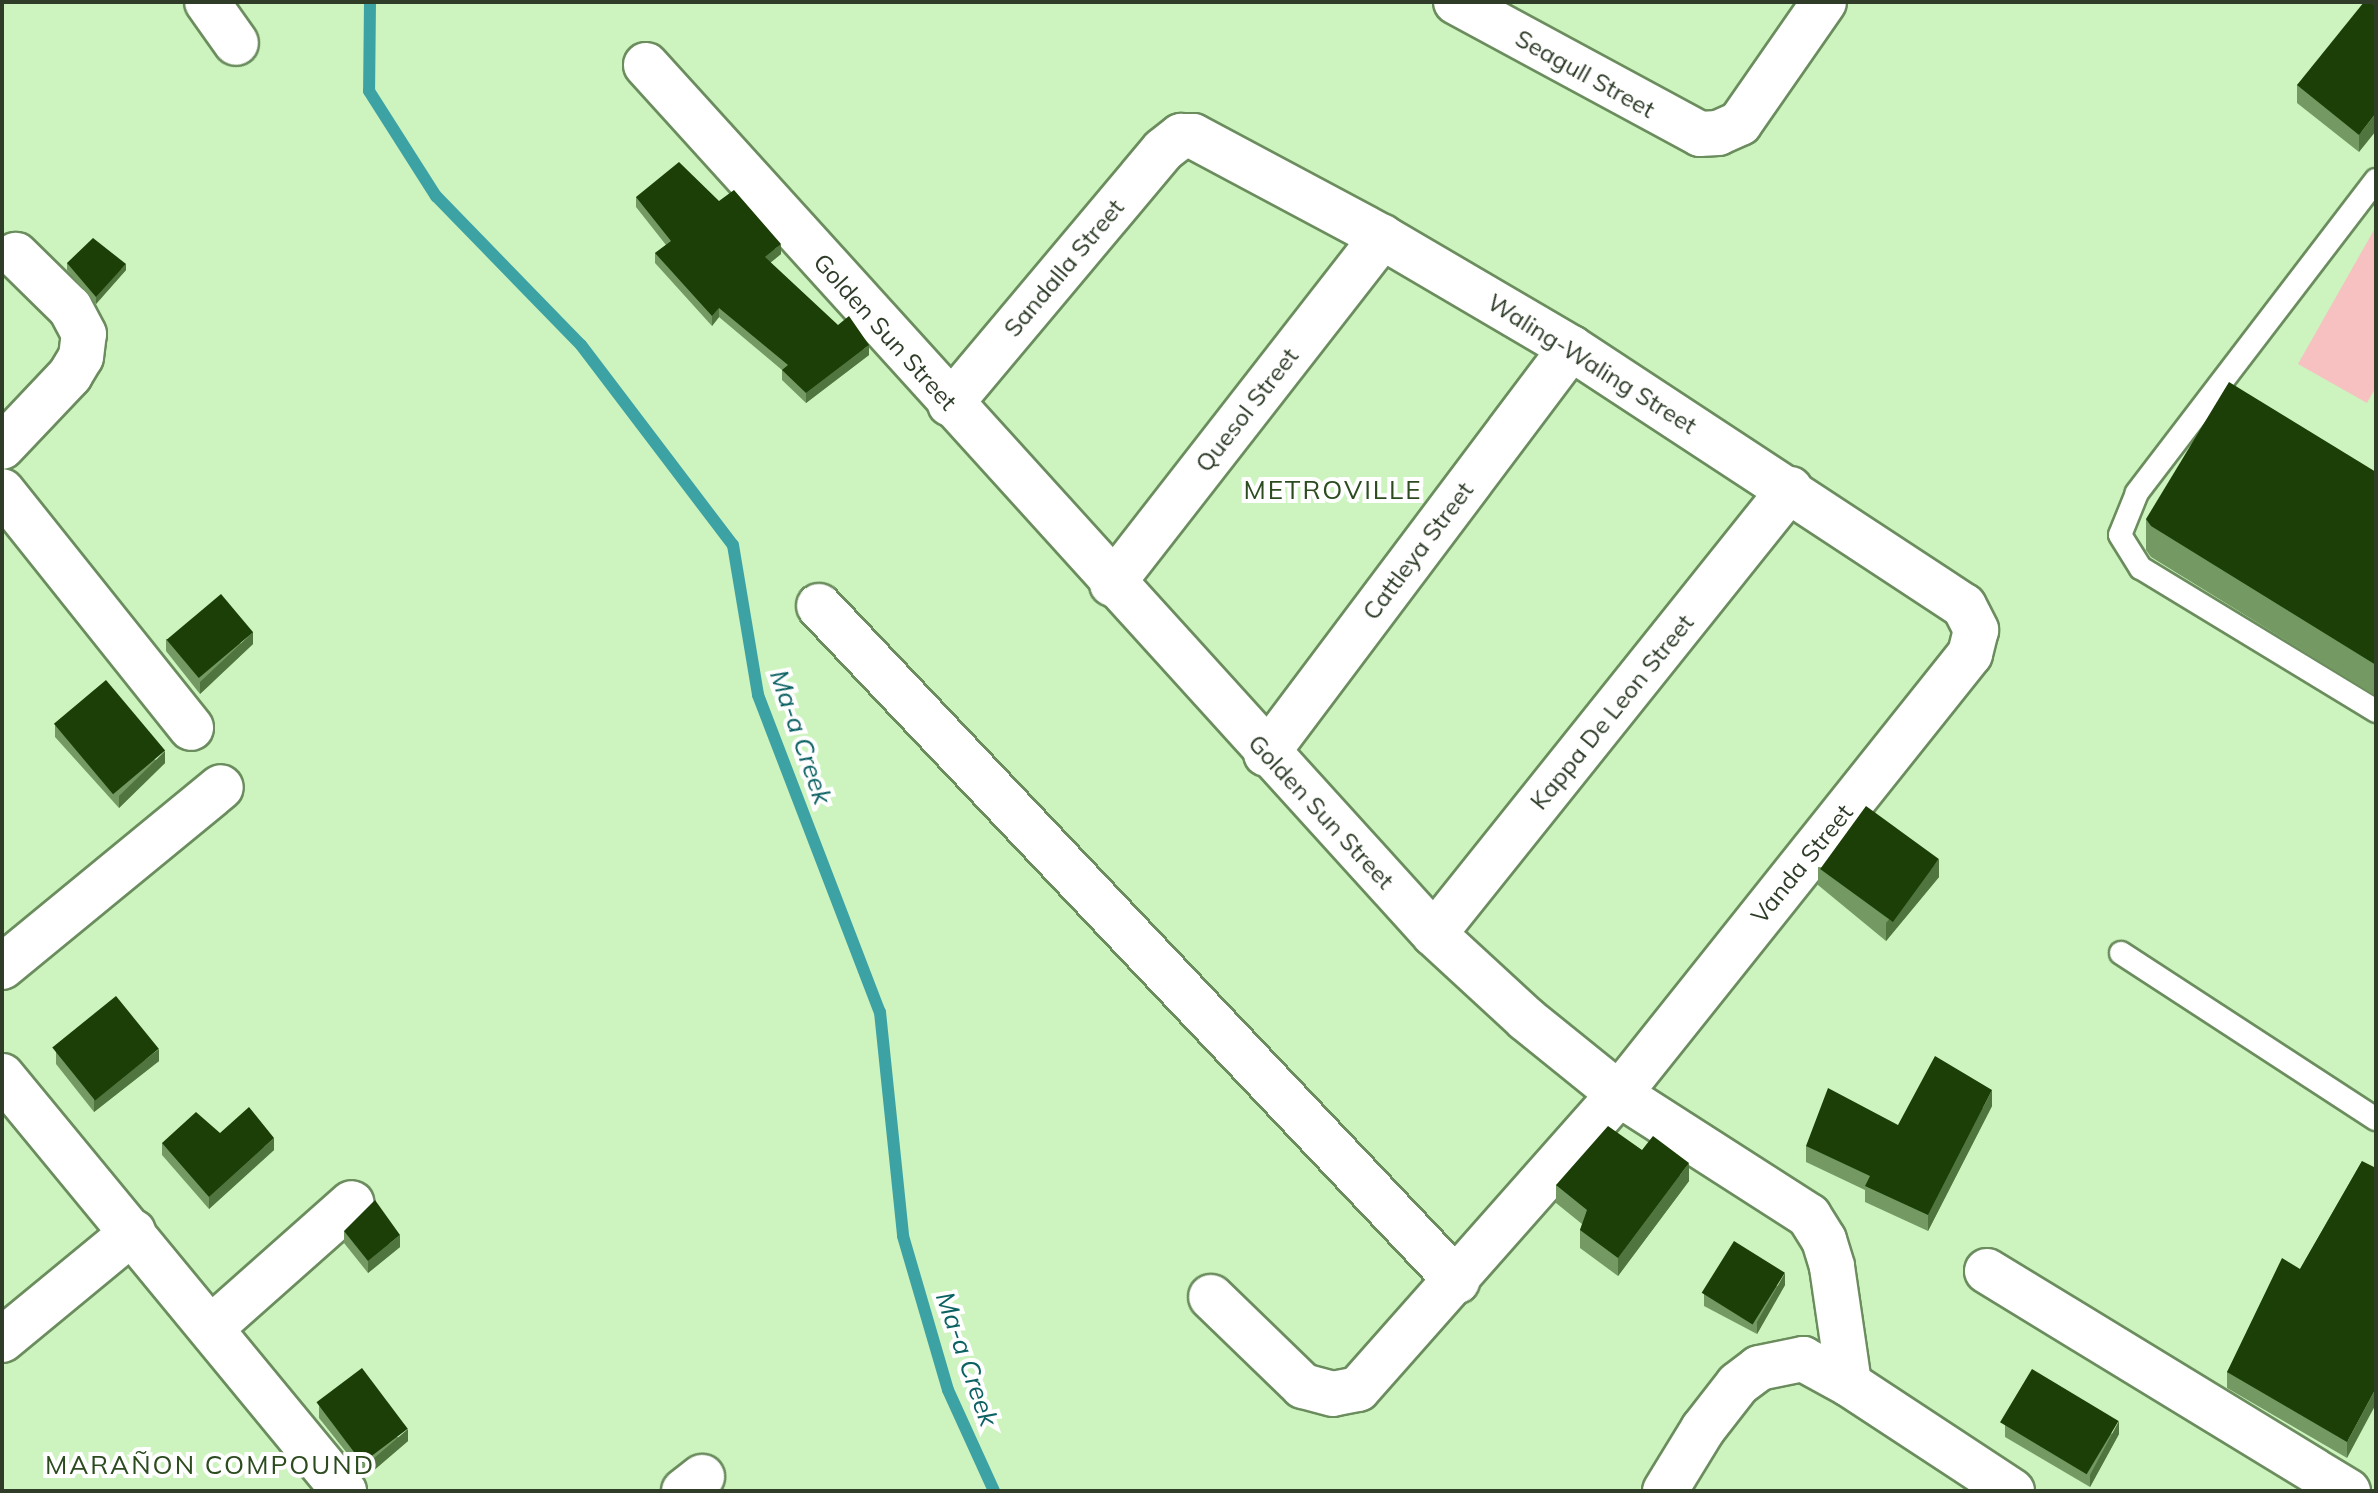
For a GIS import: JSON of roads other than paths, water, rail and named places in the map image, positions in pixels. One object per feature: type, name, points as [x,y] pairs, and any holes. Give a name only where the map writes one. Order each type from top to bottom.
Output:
[{"type":"street","points":[[207,2],[236,43]]},
{"type":"street","name":"Seagull Street","points":[[1481,7],[1683,128],[1718,133],[1740,123],[1824,2]]},
{"type":"street","name":"Golden Sun Street","points":[[646,65],[1266,754],[1434,934],[1526,1019],[1619,1094],[1809,1216],[1824,1240],[1832,1267],[1849,1384]]},
{"type":"street","name":"Sandalla Street","points":[[950,404],[1163,150],[1181,136]]},
{"type":"street","name":"Waling-Waling Street","points":[[1181,136],[1208,141],[1382,237],[1571,348],[1964,606],[1976,630]]},
{"type":"street","name":"Quesol Street","points":[[1112,584],[1382,237]]},
{"type":"street","points":[[2,447],[70,375],[81,357],[84,334],[70,308],[16,255]]},
{"type":"street","name":"Cattleya Street","points":[[1266,754],[1571,348]]},
{"type":"street","name":"Kappa De Leon Street","points":[[1434,934],[1790,489]]},
{"type":"street","points":[[2,491],[191,728]]},
{"type":"street","points":[[819,606],[1457,1281]]},
{"type":"street","name":"Vanda Street","points":[[1211,1297],[1303,1386],[1333,1394],[1358,1389],[1457,1281],[1619,1094],[1970,654],[1976,630]]},
{"type":"street","points":[[2,967],[221,787]]},
{"type":"street","points":[[2,1076],[344,1491]]},
{"type":"street","points":[[211,1328],[352,1203]]},
{"type":"street","points":[[2,1340],[133,1232]]},
{"type":"street","points":[[1987,1271],[2348,1491]]},
{"type":"street","points":[[1665,1491],[1703,1429],[1738,1384],[1759,1368],[1803,1359],[1849,1384],[2012,1491]]},
{"type":"lane","points":[[2376,180],[2137,493],[2120,535],[2141,568],[2376,711]]},
{"type":"lane","points":[[2121,953],[2376,1119]]},
{"type":"waterway","name":"Ma-a Creek","points":[[370,2],[369,91],[436,196],[581,345],[733,545],[758,695],[880,1012],[903,1236],[948,1390],[994,1491]]},
{"type":"district","name":"METROVILLE","points":[[1333,490]]},
{"type":"district","name":"MARAÑON COMPOUND","points":[[210,1465]]}]
